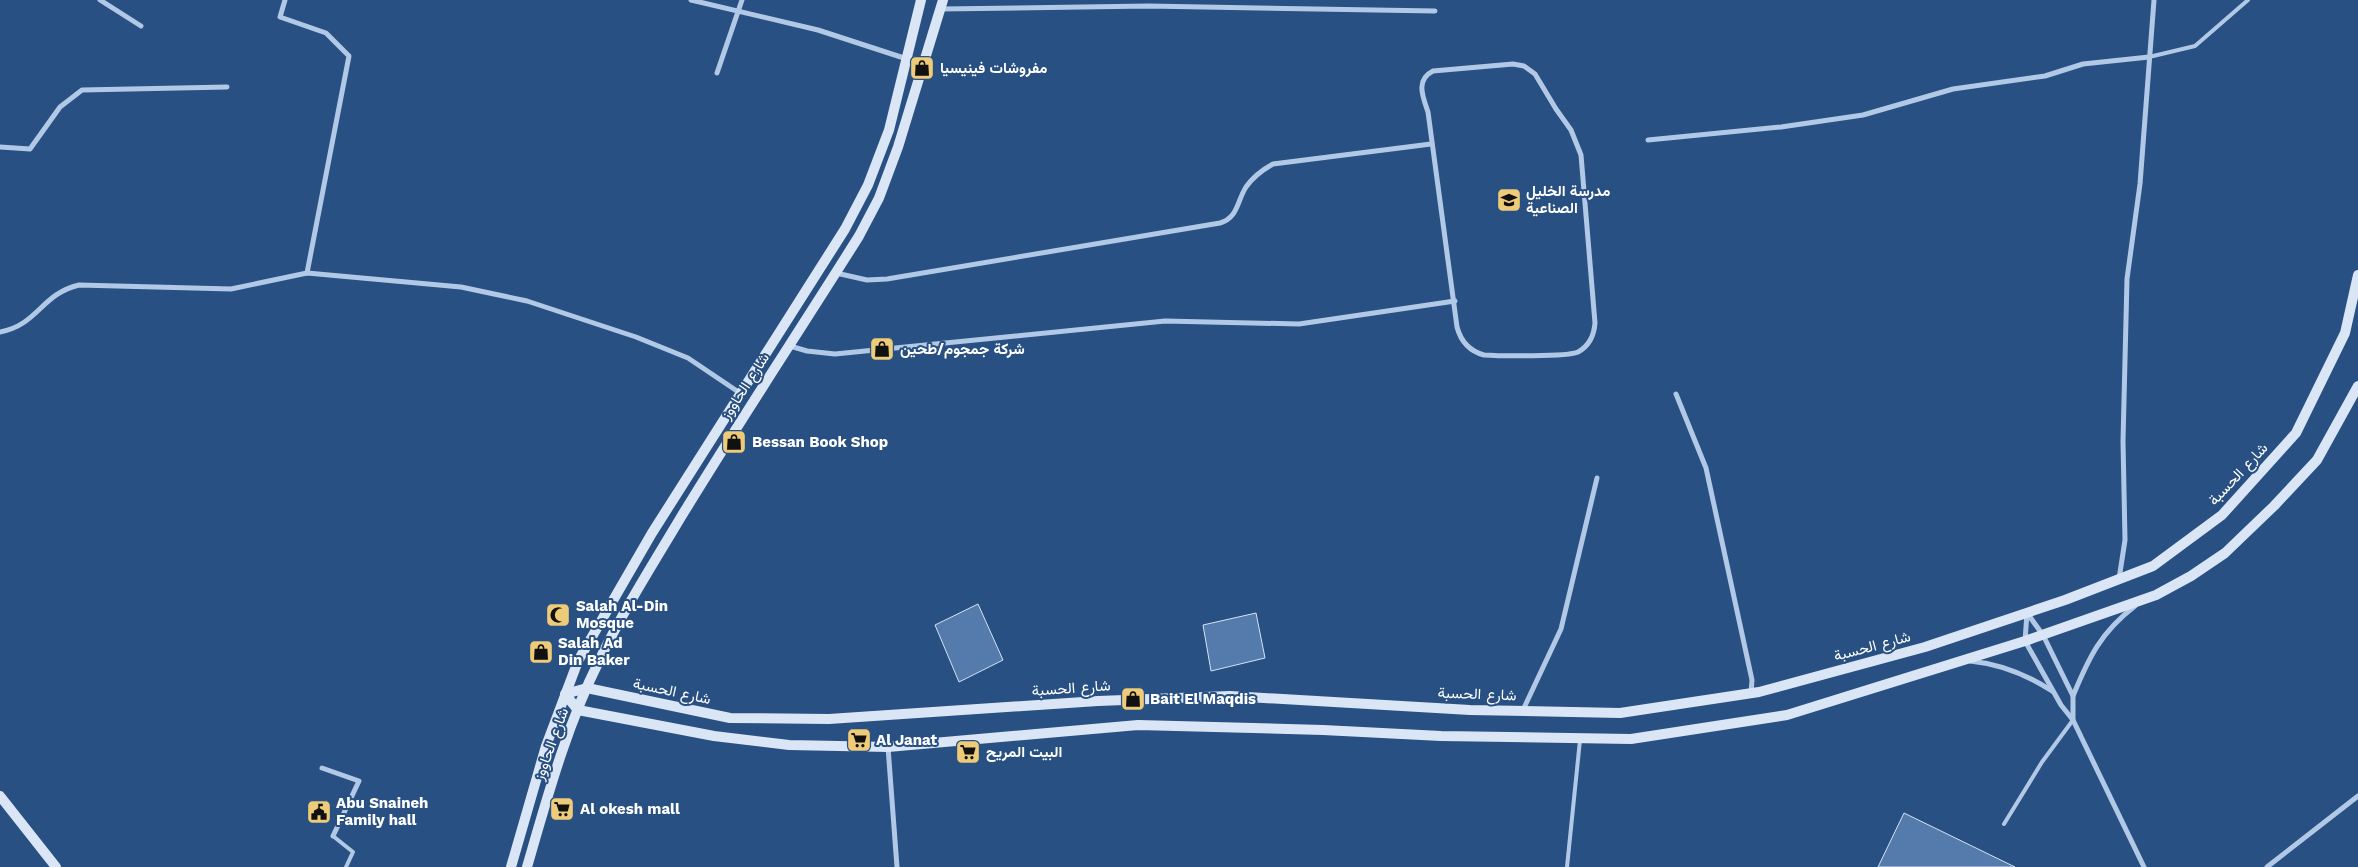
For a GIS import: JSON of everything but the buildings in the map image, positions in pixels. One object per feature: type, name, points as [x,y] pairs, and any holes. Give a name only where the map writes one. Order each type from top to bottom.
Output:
[{"type":"main road","name":"شارع الحاووز","points":[[511,867],[546,746],[578,661],[612,599],[740,393],[846,229],[868,185],[889,130],[921,0]]},
{"type":"main road","name":"شارع الحاووز","points":[[527,867],[542,815],[578,710],[598,662],[632,598],[710,470],[859,236],[879,198],[898,147],[942,4]]},
{"type":"main road","name":"شارع الحسبة","points":[[566,694],[587,688],[730,718],[828,719],[1098,701],[1230,696],[1460,710],[1620,713],[1751,693],[1925,647],[2027,613],[2153,566],[2222,515],[2296,433],[2344,333],[2358,275]]},
{"type":"main road","points":[[566,694],[578,710],[714,736],[789,745],[888,746],[1138,725],[1323,730],[1441,736],[1631,738],[1788,714],[2026,641],[2145,599],[2191,576],[2225,553],[2274,506],[2317,460],[2358,386]]},
{"type":"main road","points":[[0,796],[56,867]]},
{"type":"street","points":[[100,0],[141,26]]},
{"type":"street","points":[[285,0],[280,17],[326,33],[349,56],[307,273]]},
{"type":"street","points":[[691,0],[740,10],[818,30],[907,59]]},
{"type":"street","points":[[717,73],[742,0]]},
{"type":"street","points":[[2118,579],[2125,540],[2123,441],[2127,279],[2140,184],[2154,0]]},
{"type":"street","points":[[942,4],[1436,11]]},
{"type":"street","points":[[1648,140],[1781,127],[1863,116],[1952,89],[2045,76],[2083,64],[2149,57]]},
{"type":"street","points":[[1516,64],[1524,66],[1535,74],[1571,130],[1581,155],[1595,323],[1593,335],[1587,344],[1573,354],[1490,355],[1478,353],[1468,347],[1461,338],[1457,327],[1455,301],[1432,144],[1428,112],[1421,91],[1426,76],[1433,71],[1516,64]]},
{"type":"street","points":[[0,147],[30,149],[60,107],[82,90],[227,87]]},
{"type":"street","points":[[836,273],[867,280],[887,280],[1220,223],[1233,216],[1244,190],[1254,177],[1273,164],[1432,144]]},
{"type":"street","points":[[0,332],[20,327],[29,321],[50,298],[64,290],[79,285],[231,288],[307,273],[461,287],[527,301],[636,337],[688,358],[740,393]]},
{"type":"street","points":[[789,346],[807,351],[835,354],[1064,329],[1165,321],[1299,324],[1455,301]]},
{"type":"street","points":[[1676,394],[1706,468],[1752,680],[1751,693]]},
{"type":"street","points":[[1523,711],[1561,629],[1597,478]]},
{"type":"street","points":[[2073,720],[2073,696],[2087,662],[2100,639],[2116,620],[2145,599]]},
{"type":"street","points":[[2027,613],[2043,635],[2073,696]]},
{"type":"street","points":[[2027,613],[2026,641],[2054,693],[2073,720],[2144,867]]},
{"type":"street","points":[[1964,660],[1991,663],[2012,670],[2031,678],[2054,693]]},
{"type":"street","points":[[888,746],[897,867]]},
{"type":"street","points":[[322,768],[359,780],[333,836]]},
{"type":"street","points":[[2268,867],[2358,796]]},
{"type":"lane","points":[[2149,57],[2195,46],[2248,0]]},
{"type":"lane","points":[[2004,824],[2042,762],[2073,720]]},
{"type":"lane","points":[[1567,867],[1580,738]]},
{"type":"lane","points":[[333,836],[353,852],[346,867]]},
{"type":"place","name":"مفروشات فينيسيا","points":[[922,68]]},
{"type":"place","name":"مدرسة الخليل الصناعية","points":[[1509,200]]},
{"type":"place","name":"شركة جمجوم/طحين","points":[[882,349]]},
{"type":"place","name":"Bessan Book Shop","points":[[734,442]]},
{"type":"place","name":"Salah Al-Din Mosque","points":[[558,615]]},
{"type":"place","name":"Salah Ad Din Baker","points":[[541,652]]},
{"type":"place","name":"Bait El Maqdis","points":[[1133,699]]},
{"type":"place","name":"Al Janat","points":[[859,740]]},
{"type":"place","name":"البيت المريح","points":[[968,752]]},
{"type":"place","name":"Al okesh mall","points":[[562,809]]},
{"type":"place","name":"Abu Snaineh Family hall","points":[[319,812]]}]
